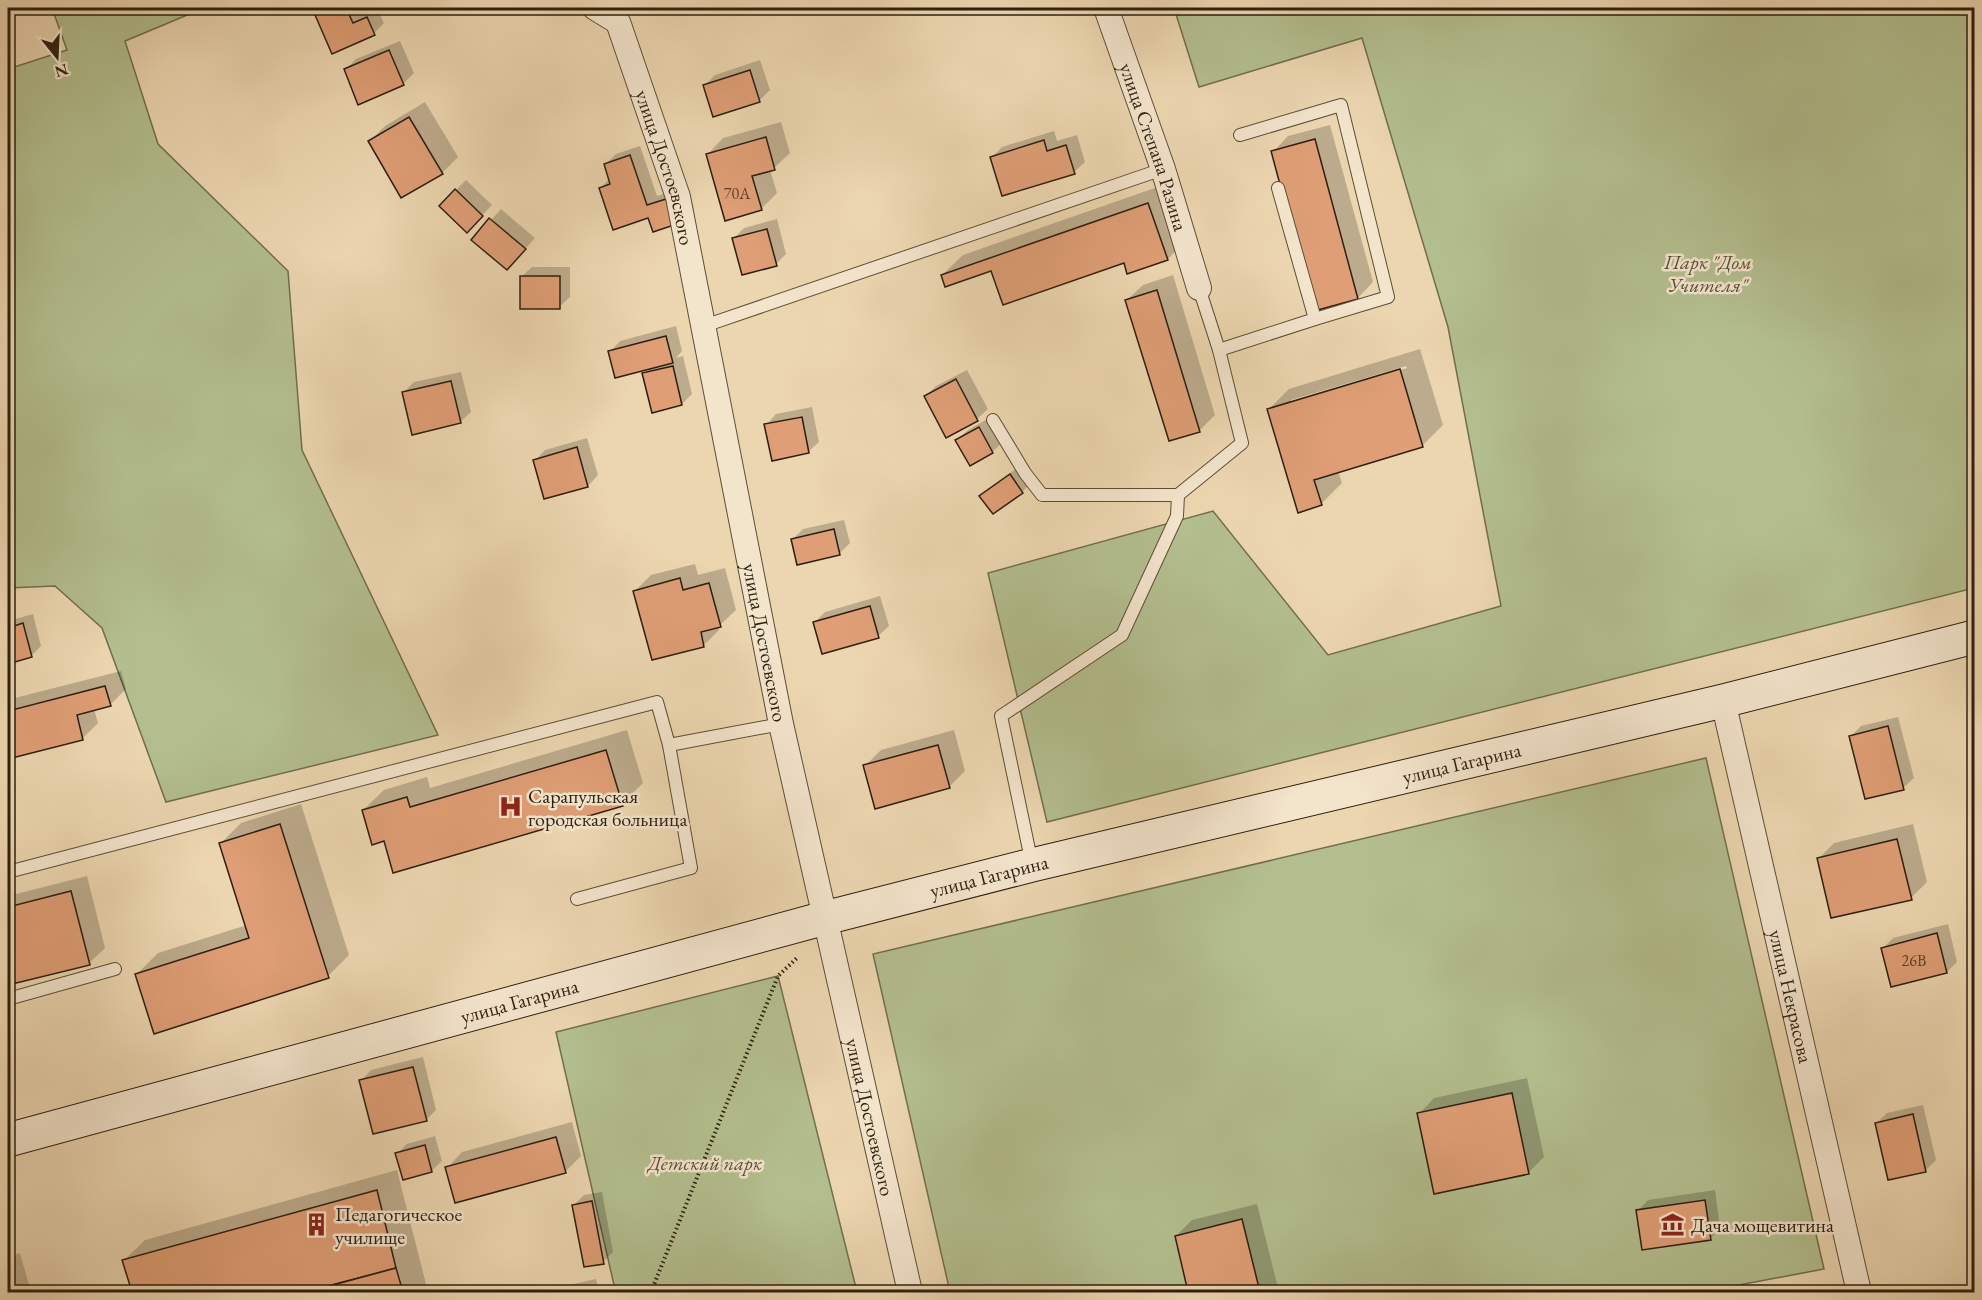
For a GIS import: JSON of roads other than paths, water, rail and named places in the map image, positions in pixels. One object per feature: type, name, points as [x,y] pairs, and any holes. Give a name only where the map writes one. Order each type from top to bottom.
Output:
[{"type":"street","name":"улица Достоевского","points":[[595,8],[618,22],[678,197],[782,724],[910,1293]]},
{"type":"street","name":"улица Степана Разина","points":[[1106,8],[1163,169],[1199,288]]},
{"type":"street","name":"улица Гагарина","points":[[8,1140],[825,918],[1032,865],[1723,701],[1974,637]]},
{"type":"street","name":"улица Некрасова","points":[[1723,701],[1860,1293]]},
{"type":"lane","points":[[1219,350],[1389,297],[1341,105],[1240,135]]},
{"type":"lane","points":[[704,326],[1163,169]]},
{"type":"lane","points":[[1278,188],[1315,319]]},
{"type":"lane","points":[[993,420],[1025,473],[1042,495],[1178,495],[1242,443],[1219,350],[1199,288]]},
{"type":"lane","points":[[1032,865],[1001,716],[1122,635],[1177,516],[1178,495]]},
{"type":"lane","points":[[8,872],[657,702],[669,745],[691,868],[577,899]]},
{"type":"lane","points":[[669,745],[782,724]]},
{"type":"lane","points":[[8,999],[116,969]]},
{"type":"place","name":"Сарапульская городская больница","points":[[510,807]]},
{"type":"place","name":"Педагогическое училище","points":[[317,1225]]},
{"type":"place","name":"Дача мощевитина","points":[[1673,1225]]},
{"type":"park label","name":"Парк \"Дом Учителя\"","points":[[1708,274]]},
{"type":"park label","name":"Детский парк","points":[[705,1163]]}]
